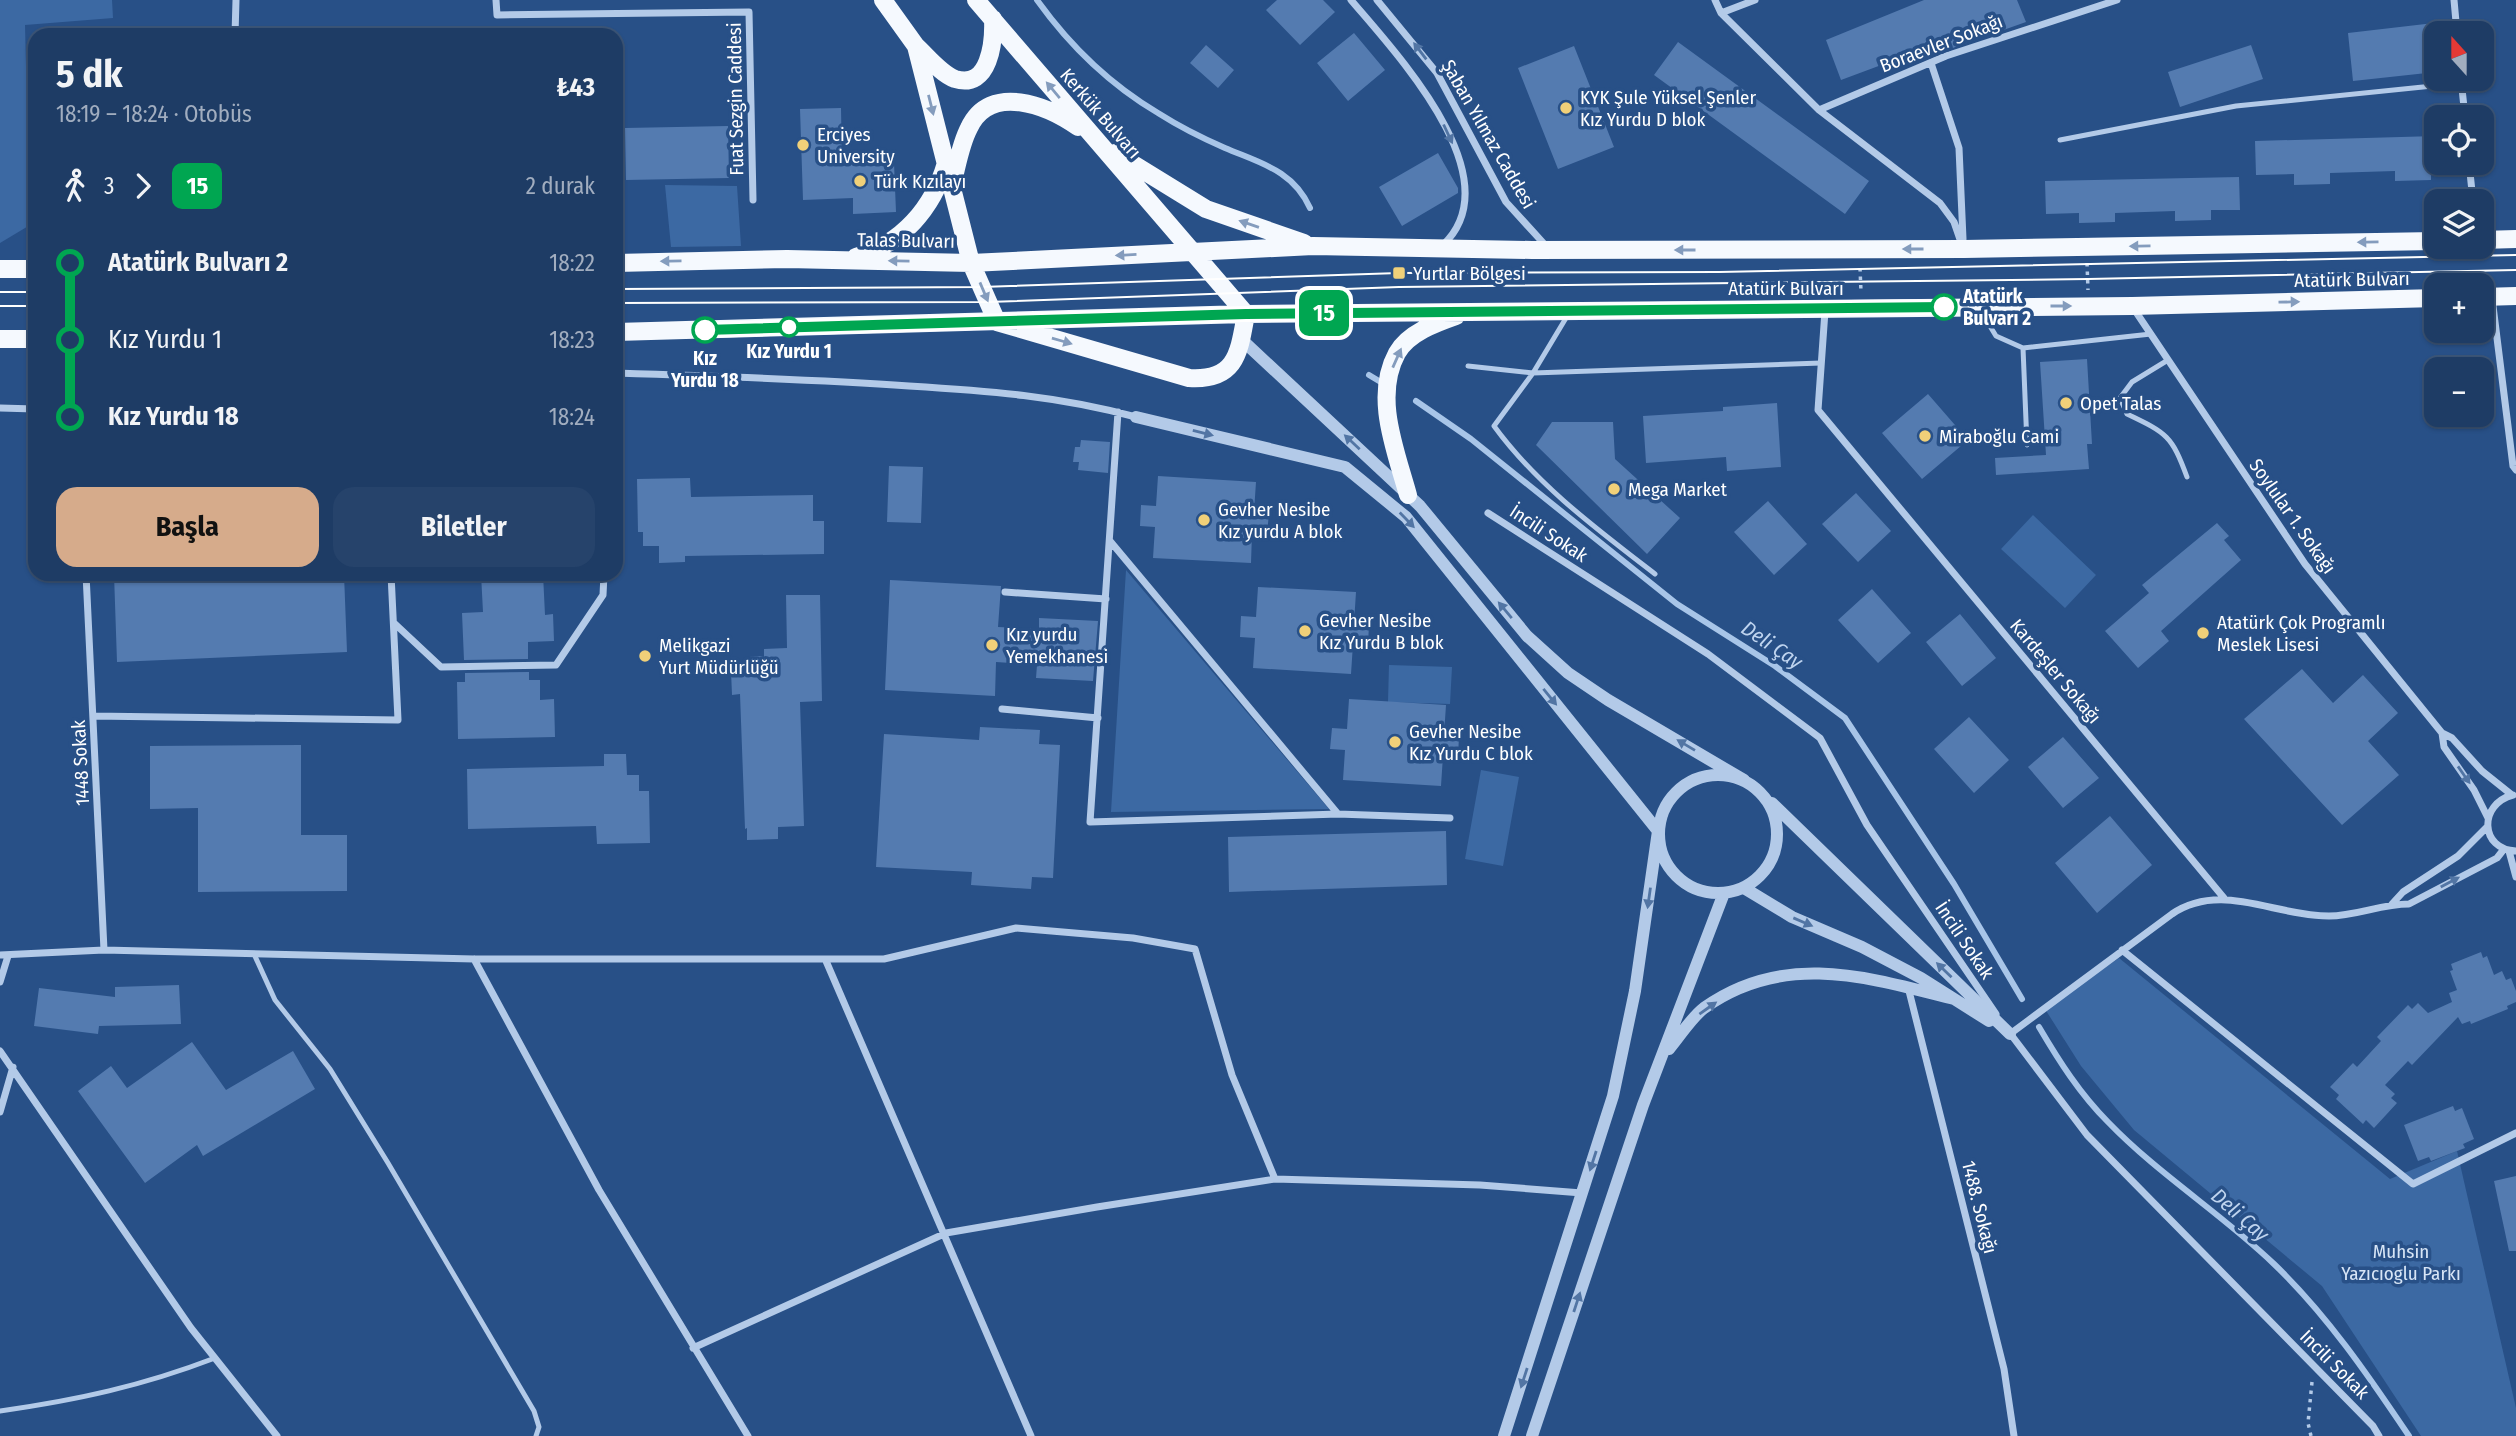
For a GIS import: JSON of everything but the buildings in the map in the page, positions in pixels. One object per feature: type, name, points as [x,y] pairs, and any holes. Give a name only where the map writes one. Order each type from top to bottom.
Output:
[{"type":"main road","points":[[883,0],[916,46],[952,78],[969,79],[982,71],[988,63],[993,42],[993,19]]},
{"type":"main road","name":"Kerkük Bulvarı","points":[[976,0],[1246,314]]},
{"type":"main road","points":[[916,46],[971,263],[996,322]]},
{"type":"main road","points":[[952,187],[968,128],[981,112],[996,104],[1017,102],[1043,107],[1071,122],[1098,143],[1206,209],[1314,246]]},
{"type":"main road","points":[[845,260],[880,248],[911,225],[934,195],[946,163]]},
{"type":"main road","points":[[2494,240],[2516,239]]},
{"type":"main road","name":"Atatürk Bulvarı","points":[[1194,252],[1314,246],[1550,250],[1964,249],[2424,241]]},
{"type":"main road","name":"Talas Bulvarı","points":[[623,263],[845,260],[971,263],[1194,252]]},
{"type":"main road","points":[[0,269],[28,269]]},
{"type":"main road","points":[[2494,297],[2516,296]]},
{"type":"main road","name":"Atatürk Bulvarı","points":[[996,322],[1246,314],[2132,306],[2424,298]]},
{"type":"main road","points":[[1408,495],[1387,417],[1387,386],[1397,351],[1424,328],[1467,312]]},
{"type":"main road","points":[[623,332],[996,322],[1189,378],[1212,376],[1226,370],[1235,360],[1246,314]]},
{"type":"main road","points":[[0,339],[28,339]]},
{"type":"street","points":[[235,28],[236,0]]},
{"type":"street","name":"Fuat Sezgin Caddesi","points":[[496,0],[496,15],[749,12],[753,200]]},
{"type":"street","name":"Şaban Yılmaz Caddesi","points":[[1351,0],[1426,93],[1458,158],[1464,179],[1465,203],[1457,228],[1439,248]]},
{"type":"street","name":"Şaban Yılmaz Caddesi","points":[[1377,0],[1437,73],[1506,202],[1533,235],[1550,250]]},
{"type":"street","points":[[1716,0],[1721,13],[1819,110],[1940,203],[1954,222],[1964,249]]},
{"type":"street","points":[[1721,13],[1755,0]]},
{"type":"street","name":"Boraevler Sokağı","points":[[1819,110],[1930,63],[2011,33],[2117,0]]},
{"type":"street","points":[[2454,0],[2456,21]]},
{"type":"street","points":[[1930,63],[1959,148],[1964,249]]},
{"type":"street","name":"Soylular 1. Sokağı","points":[[2132,306],[2305,564],[2442,733],[2452,738],[2482,771],[2514,795]]},
{"type":"street","name":"Kardeşler Sokağı","points":[[1825,309],[1818,410],[2224,898]]},
{"type":"street","points":[[1241,339],[1408,495],[1527,636],[1568,673],[1608,701],[1760,791],[2010,1034]]},
{"type":"street","points":[[2494,342],[2513,466],[2516,470]]},
{"type":"street","points":[[623,373],[827,380],[984,390],[1059,399],[1345,467],[1406,517],[1658,831],[1661,851],[1670,869],[1685,884],[1703,892],[1724,893],[1744,888],[1766,868],[1777,843],[1777,824],[1771,806],[1760,791]]},
{"type":"street","points":[[0,408],[28,409]]},
{"type":"street","points":[[1118,412],[1090,822],[1338,814],[1450,818]]},
{"type":"street","name":"İncili Sokak","points":[[1488,513],[1708,654],[1820,738],[1867,825],[2010,1034],[2087,1135],[2314,1365],[2373,1426],[2379,1436]]},
{"type":"street","points":[[1110,541],[1338,814]]},
{"type":"street","name":"1448 Sokak","points":[[86,581],[104,950]]},
{"type":"street","points":[[93,716],[398,720],[391,581]]},
{"type":"street","points":[[394,623],[441,667],[556,665],[603,595],[604,581]]},
{"type":"street","points":[[1005,592],[1106,599]]},
{"type":"street","points":[[1002,709],[1098,718]]},
{"type":"street","name":"Soylular 1. Sokağı","points":[[2442,733],[2444,747],[2474,790],[2488,818]]},
{"type":"street","points":[[1504,1436],[1616,1083],[1635,991],[1663,811],[1674,793],[1689,782],[1717,775],[1744,780]]},
{"type":"street","points":[[2514,795],[2496,802],[2488,818],[2487,827],[2495,842],[2509,850],[2516,877]]},
{"type":"street","points":[[2392,904],[2403,892],[2458,856],[2487,827]]},
{"type":"street","points":[[2010,1034],[2185,906],[2210,898],[2224,898],[2291,914],[2353,914],[2392,904],[2409,904],[2509,850]]},
{"type":"street","points":[[1744,888],[1792,917],[1862,947],[2010,1034]]},
{"type":"street","points":[[1532,1436],[1643,1105],[1724,893]]},
{"type":"street","points":[[0,982],[4,956],[104,950],[474,959],[826,961],[884,959],[1016,928],[1133,939],[1195,949],[1232,1075],[1275,1179]]},
{"type":"street","points":[[2122,950],[2413,1184],[2516,1133]]},
{"type":"street","points":[[474,959],[599,1190],[748,1436]]},
{"type":"street","points":[[826,961],[946,1233],[1031,1436]]},
{"type":"street","points":[[1662,1057],[1703,1009],[1736,990],[1777,975],[1821,972],[1908,987],[1954,999]]},
{"type":"street","name":"1488. Sokağı","points":[[1908,987],[2004,1369],[2014,1436]]},
{"type":"street","points":[[0,1051],[183,1317],[277,1436]]},
{"type":"street","points":[[0,1112],[13,1068]]},
{"type":"street","points":[[694,1348],[946,1233],[1275,1179],[1480,1185],[1582,1194]]},
{"type":"lane","points":[[2060,140],[2236,106],[2424,85]]},
{"type":"lane","points":[[1978,307],[1996,336],[2023,348],[2151,334]]},
{"type":"lane","points":[[1570,310],[1533,373],[1494,426],[1514,453],[1598,530],[1655,574]]},
{"type":"lane","points":[[2023,348],[2027,445]]},
{"type":"lane","points":[[2168,360],[2132,382],[2120,398],[2127,414],[2154,426],[2175,444],[2187,477]]},
{"type":"lane","points":[[1468,366],[1533,373],[1821,363]]},
{"type":"lane","points":[[254,954],[275,1000],[330,1069],[534,1411],[539,1427],[536,1436]]},
{"type":"lane","points":[[0,1411],[83,1399],[161,1379],[215,1358]]},
{"type":"path","points":[[2087,247],[2088,306]]},
{"type":"path","points":[[1860,249],[1861,308]]},
{"type":"path","points":[[2311,1436],[2308,1423],[2314,1365]]},
{"type":"green space","points":[[0,0],[112,0],[113,18],[25,25],[28,66],[28,226],[0,243]]},
{"type":"green space","points":[[665,185],[737,186],[741,246],[671,247]]},
{"type":"green space","points":[[2033,515],[2096,575],[2065,608],[2001,549]]},
{"type":"green space","points":[[1126,570],[1329,809],[1111,812]]},
{"type":"green space","points":[[1389,665],[1452,667],[1450,704],[1388,702]]},
{"type":"green space","points":[[1481,770],[1519,777],[1503,866],[1465,859]]},
{"type":"green space","name":"Muhsin Yazıcıoglu Parkı","points":[[2119,958],[2390,1179],[2457,1151],[2516,1408],[2516,1436],[2421,1436],[2322,1286],[2134,1130],[2081,1066],[2045,1009]]},
{"type":"waterway","points":[[1037,0],[1077,48],[1123,90],[1191,132],[1274,169],[1294,185],[1310,208]]},
{"type":"waterway","name":"Deli Çay","points":[[1369,375],[1379,381]]},
{"type":"waterway","name":"Deli Çay","points":[[1416,401],[1471,439],[1677,604],[1775,666],[1845,718],[1954,884],[2022,999]]},
{"type":"waterway","name":"Deli Çay","points":[[2039,1027],[2071,1077],[2108,1122],[2148,1159],[2254,1246],[2312,1304],[2362,1368],[2409,1436]]},
{"type":"tram line","points":[[623,289],[981,287],[1399,273],[1719,272],[2516,255]]},
{"type":"tram line","points":[[623,303],[988,302],[1399,287],[2088,279],[2516,270]]},
{"type":"tram line","points":[[0,292],[28,292]]},
{"type":"tram line","points":[[0,306],[28,306]]},
{"type":"bus line","name":"15","points":[[705,330],[1246,314],[1944,307]]},
{"type":"place","name":"KYK Şule Yüksel Şenler Kız Yurdu D blok","points":[[1566,108]]},
{"type":"place","name":"Erciyes University","points":[[803,145]]},
{"type":"place","name":"Türk Kızılayı","points":[[860,181]]},
{"type":"place","name":"Yurtlar Bölgesi","points":[[1399,273]]},
{"type":"place","name":"Atatürk Bulvarı 2","points":[[1944,307]]},
{"type":"place","name":"Kız Yurdu 1","points":[[789,327]]},
{"type":"place","name":"Kız Yurdu 18","points":[[705,330]]},
{"type":"place","name":"Opet Talas","points":[[2066,403]]},
{"type":"place","name":"Miraboğlu Cami","points":[[1925,436]]},
{"type":"place","name":"Mega Market","points":[[1614,489]]},
{"type":"place","name":"Gevher Nesibe Kız yurdu A blok","points":[[1204,520]]},
{"type":"place","name":"Gevher Nesibe Kız Yurdu B blok","points":[[1305,631]]},
{"type":"place","name":"Atatürk Çok Programlı Meslek Lisesi","points":[[2203,633]]},
{"type":"place","name":"Kız yurdu Yemekhanesi","points":[[992,645]]},
{"type":"place","name":"Melikgazi Yurt Müdürlüğü","points":[[645,656]]},
{"type":"place","name":"Gevher Nesibe Kız Yurdu C blok","points":[[1395,742]]}]
